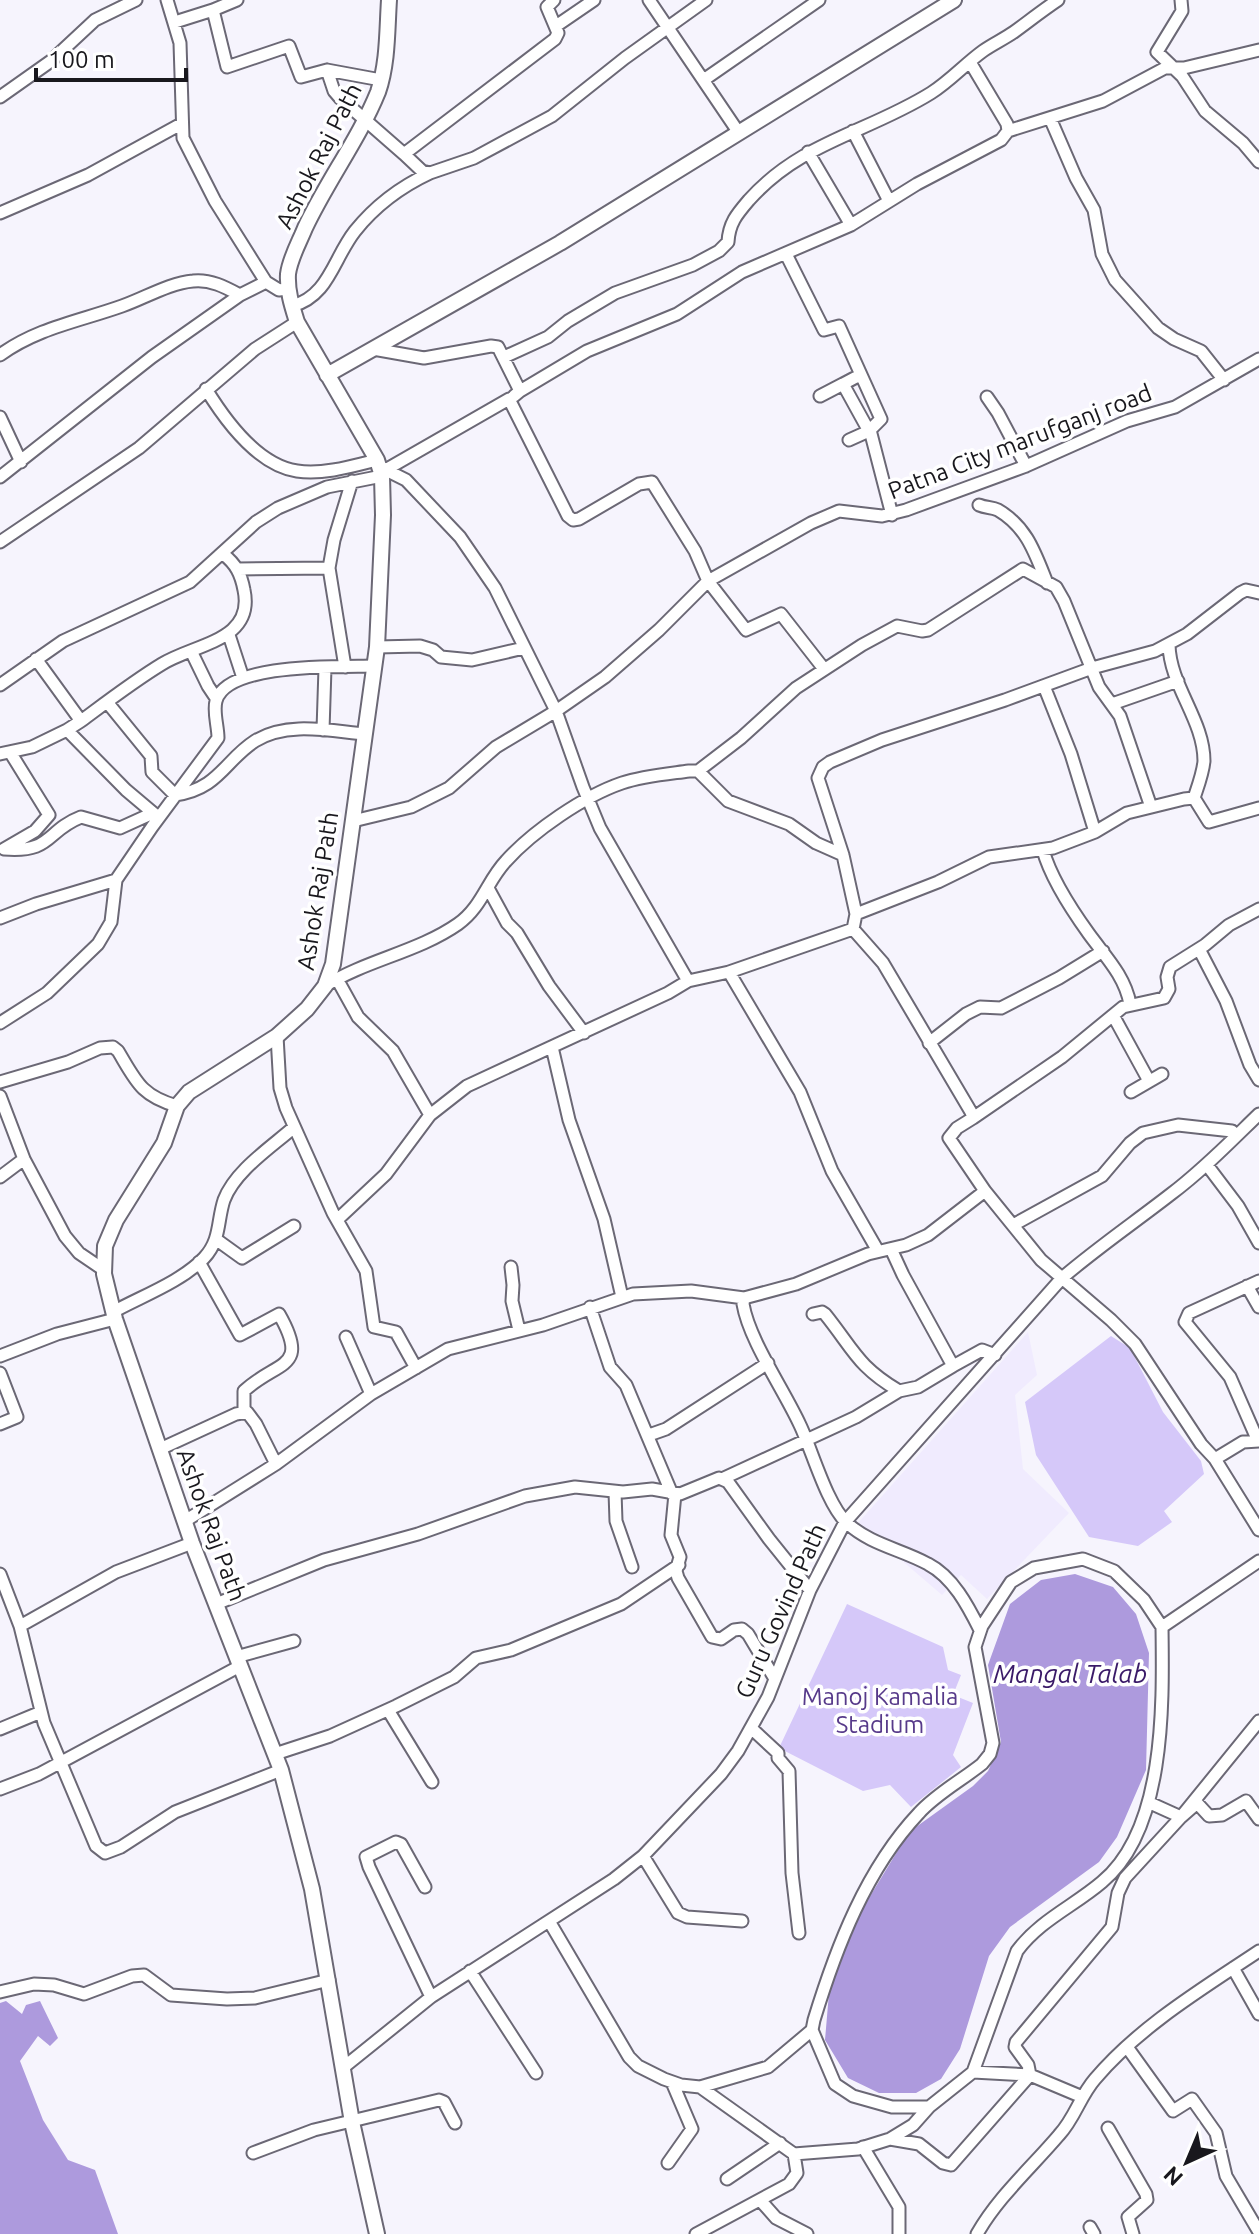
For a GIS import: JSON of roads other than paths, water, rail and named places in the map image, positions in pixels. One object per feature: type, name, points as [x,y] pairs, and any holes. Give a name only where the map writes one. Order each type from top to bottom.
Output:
[{"type":"main road","name":"Ashok Raj Path","points":[[377,2234],[352,2122],[312,1889],[281,1770],[192,1543],[114,1316],[104,1270],[105,1246],[116,1220],[164,1143],[177,1106],[189,1092],[277,1036],[331,982],[377,647],[382,468],[297,322],[288,289],[291,260],[297,245],[364,121],[381,80],[389,0]]},
{"type":"main road","points":[[327,375],[560,243],[954,0]]},
{"type":"street","points":[[0,97],[51,61],[95,20],[136,0]]},
{"type":"street","points":[[167,0],[175,22],[181,57],[183,138],[206,184],[266,282],[279,290],[288,289]]},
{"type":"street","points":[[175,22],[237,0]]},
{"type":"street","points":[[404,154],[555,39],[558,33],[547,7],[554,0]]},
{"type":"street","points":[[556,26],[594,0]]},
{"type":"street","points":[[649,0],[739,133]]},
{"type":"street","points":[[292,306],[304,303],[320,290],[349,239],[373,212],[407,184],[474,158],[552,116],[706,0]]},
{"type":"street","points":[[705,79],[819,0]]},
{"type":"street","points":[[504,357],[548,337],[615,293],[693,265],[719,251],[728,242],[728,232],[734,218],[755,194],[789,164],[924,97],[1058,0]]},
{"type":"street","points":[[1181,0],[1182,11],[1157,52],[1173,67],[1205,111],[1243,143],[1259,162]]},
{"type":"street","points":[[213,10],[227,67],[289,46],[301,77],[327,70],[381,80]]},
{"type":"street","points":[[0,685],[63,641],[198,576],[256,522],[278,508],[382,468],[509,399],[587,351],[677,314],[742,272],[851,225],[1001,140],[1008,131],[1103,101],[1156,71],[1184,68],[1259,50]]},
{"type":"street","points":[[970,62],[1002,115],[1008,131]]},
{"type":"street","points":[[327,70],[334,91],[422,171],[430,173]]},
{"type":"street","points":[[1050,118],[1076,178],[1094,210],[1102,254],[1123,291],[1158,328],[1208,357],[1224,380]]},
{"type":"street","points":[[0,213],[88,175],[181,124]]},
{"type":"street","points":[[853,131],[889,201]]},
{"type":"street","points":[[808,152],[851,225]]},
{"type":"street","points":[[786,254],[824,330],[839,326],[881,419],[870,432],[849,440]]},
{"type":"street","points":[[0,355],[53,327],[190,281],[211,282],[240,295]]},
{"type":"street","points":[[0,477],[152,357],[240,295],[266,282]]},
{"type":"street","points":[[0,542],[139,448],[262,343],[297,322]]},
{"type":"street","points":[[373,349],[424,358],[498,347],[520,391]]},
{"type":"street","name":"Patna City marufganj road","points":[[353,821],[389,814],[427,801],[449,788],[508,739],[605,677],[708,581],[777,540],[830,514],[851,511],[871,516],[892,515],[1026,466],[1127,421],[1175,407],[1259,359]]},
{"type":"street","points":[[820,396],[860,375]]},
{"type":"street","points":[[843,384],[870,432],[892,515]]},
{"type":"street","points":[[206,389],[218,409],[241,435],[283,466],[307,471],[382,468],[406,480],[460,537],[495,588],[556,711],[587,799],[610,848],[688,981]]},
{"type":"street","points":[[987,397],[1026,466]]},
{"type":"street","points":[[509,399],[568,516],[573,520],[579,519],[639,484],[652,482],[695,551],[708,581],[746,630],[781,614],[824,669]]},
{"type":"street","points":[[0,417],[21,462]]},
{"type":"street","points":[[345,667],[329,568],[352,481]]},
{"type":"street","points":[[979,505],[998,510],[1020,526],[1030,541],[1047,583]]},
{"type":"street","points":[[2,850],[35,831],[49,815],[5,753],[32,747],[67,730],[166,662],[229,635],[239,626],[245,611],[246,596],[238,569],[223,554]]},
{"type":"street","points":[[238,569],[329,568]]},
{"type":"street","points":[[430,1115],[393,1051],[358,1017],[331,982],[454,927],[481,902],[498,870],[518,850],[587,799],[625,782],[698,771],[741,738],[796,688],[824,669],[897,626],[922,631],[935,627],[1016,571],[1026,570],[1056,587],[1099,687],[1116,708],[1151,807]]},
{"type":"street","points":[[853,929],[856,914],[843,855],[818,778],[823,767],[882,740],[1169,645],[1240,593],[1246,590],[1259,593]]},
{"type":"street","points":[[229,635],[243,678]]},
{"type":"street","points":[[1169,645],[1169,656],[1194,720],[1203,753],[1204,763],[1194,798],[1209,822],[1259,808]]},
{"type":"street","points":[[377,647],[420,646],[433,650],[441,657],[472,660],[524,648]]},
{"type":"street","points":[[0,1023],[47,993],[98,944],[111,922],[116,880],[156,815],[218,738],[216,698],[191,651]]},
{"type":"street","points":[[36,659],[81,721]]},
{"type":"street","points":[[216,698],[228,686],[243,678],[276,671],[374,666]]},
{"type":"street","points":[[323,730],[325,668]]},
{"type":"street","points":[[1112,704],[1178,681]]},
{"type":"street","points":[[1044,686],[1071,754],[1095,832]]},
{"type":"street","points":[[107,702],[151,756],[152,772],[175,795]]},
{"type":"street","points":[[67,730],[156,815]]},
{"type":"street","points":[[175,795],[193,792],[214,779],[257,740],[290,730],[365,734]]},
{"type":"street","points":[[698,771],[728,801],[789,824],[816,843],[843,855]]},
{"type":"street","points":[[856,914],[938,882],[989,857],[1043,850],[1072,842],[1095,832],[1117,817],[1194,798]]},
{"type":"street","points":[[2,850],[36,848],[81,817],[120,828],[156,815]]},
{"type":"street","points":[[1043,850],[1055,879],[1086,931],[1120,976],[1130,1004]]},
{"type":"street","points":[[0,918],[116,880]]},
{"type":"street","points":[[488,888],[507,923],[517,933],[549,986],[584,1033]]},
{"type":"street","points":[[1259,909],[1229,925],[1170,967],[1167,977],[1169,989],[1164,998],[1130,1004],[1062,1057],[957,1128],[949,1138],[985,1191],[1041,1260],[1135,1344],[1201,1444],[1215,1459],[1259,1530]]},
{"type":"street","points":[[337,1220],[386,1174],[430,1115],[483,1078],[584,1033],[688,981],[729,972],[853,929]]},
{"type":"street","points":[[853,929],[883,963],[973,1118]]},
{"type":"street","points":[[1199,949],[1226,1001],[1250,1065],[1259,1080]]},
{"type":"street","points":[[929,1043],[966,1014],[980,1007],[1001,1008],[1074,970],[1103,951]]},
{"type":"street","points":[[729,972],[800,1092],[832,1171],[878,1251]]},
{"type":"street","points":[[1114,1017],[1149,1081]]},
{"type":"street","points":[[277,1036],[280,1088],[293,1128],[337,1220],[366,1271],[374,1327],[396,1332],[416,1368]]},
{"type":"street","points":[[0,1082],[68,1062],[100,1048],[113,1047],[142,1090],[161,1102],[177,1106]]},
{"type":"street","points":[[552,1047],[569,1120],[604,1219],[622,1297]]},
{"type":"street","points":[[1131,1092],[1162,1074]]},
{"type":"street","points":[[0,1096],[24,1159],[71,1245],[104,1270]]},
{"type":"street","points":[[1233,1136],[1259,1106]]},
{"type":"street","points":[[1013,1225],[1102,1176],[1124,1149],[1143,1133],[1178,1125],[1241,1140],[1256,1119]]},
{"type":"street","points":[[0,1356],[114,1316],[199,1262],[217,1240],[224,1201],[231,1188],[253,1163],[293,1128]]},
{"type":"street","name":"Guru Govind Path","points":[[344,2067],[431,1997],[614,1879],[643,1856],[721,1774],[751,1728],[775,1679],[810,1590],[845,1522],[1062,1278],[1207,1165],[1233,1136]]},
{"type":"street","points":[[0,1177],[24,1159]]},
{"type":"street","points":[[1207,1165],[1245,1217],[1259,1243]]},
{"type":"street","points":[[185,1521],[276,1464],[371,1394],[448,1349],[543,1325],[622,1297],[674,1291],[744,1298],[796,1284],[878,1251],[928,1235],[985,1191]]},
{"type":"street","points":[[217,1240],[242,1258],[294,1226]]},
{"type":"street","points":[[891,1249],[953,1366]]},
{"type":"street","points":[[199,1262],[240,1335],[279,1314],[293,1343],[293,1352],[283,1363],[244,1391],[244,1412]]},
{"type":"street","points":[[511,1267],[512,1301],[519,1330]]},
{"type":"street","points":[[1215,1459],[1243,1442],[1259,1441],[1230,1377],[1185,1322],[1189,1313],[1259,1281]]},
{"type":"street","points":[[1247,1286],[1259,1307]]},
{"type":"street","points":[[744,1298],[744,1311],[845,1522],[877,1544],[931,1565],[961,1594],[980,1630]]},
{"type":"street","points":[[590,1307],[610,1367],[626,1385],[674,1494],[671,1535],[680,1557],[676,1571],[678,1578],[712,1637],[721,1639],[734,1630],[742,1629],[775,1679]]},
{"type":"street","points":[[813,1314],[825,1314],[859,1362],[899,1391]]},
{"type":"street","points":[[346,1337],[371,1394]]},
{"type":"street","points":[[216,1604],[324,1560],[418,1534],[512,1499],[575,1487],[615,1492],[652,1489],[674,1494],[724,1478],[807,1441],[899,1391],[918,1387],[982,1350],[995,1355]]},
{"type":"street","points":[[649,1435],[666,1429],[768,1363]]},
{"type":"street","points":[[0,1373],[17,1417],[0,1424]]},
{"type":"street","points":[[160,1449],[244,1412]]},
{"type":"street","points":[[244,1412],[256,1424],[276,1464]]},
{"type":"street","points":[[724,1478],[810,1590]]},
{"type":"street","points":[[615,1492],[616,1521],[632,1567]]},
{"type":"street","points":[[20,1626],[116,1572],[192,1543]]},
{"type":"street","points":[[700,2087],[768,2067],[812,2030],[831,1963],[892,1843],[921,1810],[982,1764],[990,1754],[993,1743],[975,1647],[980,1630],[1011,1582],[1034,1568],[1083,1559],[1114,1571],[1144,1600],[1162,1627],[1163,1695],[1150,1803],[1141,1827],[1116,1869],[1102,1883],[1028,1936],[1017,1951],[973,2072],[929,2107],[913,2125],[890,2139],[863,2147],[794,2154]]},
{"type":"street","points":[[1162,1627],[1259,1561]]},
{"type":"street","points":[[275,1754],[330,1736],[388,1710],[454,1677],[476,1658],[511,1650],[621,1604],[679,1565]]},
{"type":"street","points":[[0,1577],[20,1626],[41,1712],[60,1763],[96,1846],[105,1853],[121,1847],[175,1812],[281,1770]]},
{"type":"street","points":[[0,1789],[60,1763],[238,1662],[294,1641]]},
{"type":"street","points":[[388,1710],[432,1782]]},
{"type":"street","points":[[0,1729],[41,1712]]},
{"type":"street","points":[[1030,2075],[1028,2065],[1015,2047],[1016,2042],[1106,1935],[1115,1919],[1121,1884],[1181,1817],[1259,1721]]},
{"type":"street","points":[[751,1728],[778,1753],[778,1758],[789,1771],[792,1873],[799,1933]]},
{"type":"street","points":[[1181,1817],[1197,1803],[1209,1816],[1222,1815],[1246,1801],[1259,1819]]},
{"type":"street","points":[[1150,1803],[1181,1817]]},
{"type":"street","points":[[425,1887],[401,1844],[396,1842],[366,1857],[431,1997]]},
{"type":"street","points":[[643,1856],[678,1913],[687,1917],[742,1921]]},
{"type":"street","points":[[549,1921],[629,2057],[638,2066],[672,2082],[700,2087],[794,2154],[795,2179],[696,2234]]},
{"type":"street","points":[[977,2234],[989,2214],[1065,2129],[1080,2096],[1127,2047],[1165,2014],[1259,1951]]},
{"type":"street","points":[[1233,1968],[1259,2014]]},
{"type":"street","points":[[470,1971],[536,2073]]},
{"type":"street","points":[[0,1992],[34,1984],[54,1985],[84,1994],[132,1976],[144,1975],[171,1995],[183,1998],[243,1999],[329,1980]]},
{"type":"street","points":[[812,2030],[835,2084],[844,2091],[892,2107],[929,2107]]},
{"type":"street","points":[[1127,2047],[1173,2111],[1192,2099],[1198,2106],[1216,2133],[1226,2176],[1259,2232]]},
{"type":"street","points":[[973,2072],[1030,2075],[1080,2096]]},
{"type":"street","points":[[890,2139],[919,2144],[943,2163],[951,2165],[1030,2075]]},
{"type":"street","points":[[668,2163],[676,2147],[692,2129],[672,2082]]},
{"type":"street","points":[[253,2153],[300,2134],[439,2100],[444,2102],[455,2123]]},
{"type":"street","points":[[1108,2128],[1146,2194],[1144,2205],[1128,2217],[1133,2234]]},
{"type":"street","points":[[727,2179],[780,2143]]},
{"type":"street","points":[[863,2147],[899,2207],[899,2234]]},
{"type":"street","points":[[760,2200],[776,2218],[807,2234]]},
{"type":"water","name":"Mangal Talab","points":[[1075,1574],[1113,1587],[1136,1614],[1149,1653],[1146,1770],[1117,1837],[1099,1862],[1010,1927],[989,1956],[960,2049],[941,2079],[916,2093],[879,2093],[848,2078],[825,2040],[829,1993],[858,1916],[909,1832],[973,1786],[988,1771],[1001,1742],[988,1665],[1010,1604],[1041,1580]]},
{"type":"water","points":[[6,2001],[22,2014],[26,2005],[40,2001],[58,2038],[50,2046],[38,2036],[20,2061],[43,2120],[68,2160],[95,2170],[118,2234],[0,2234],[0,2003]]},
{"type":"park label","name":"Manoj Kamalia Stadium","points":[[880,1711]]}]
